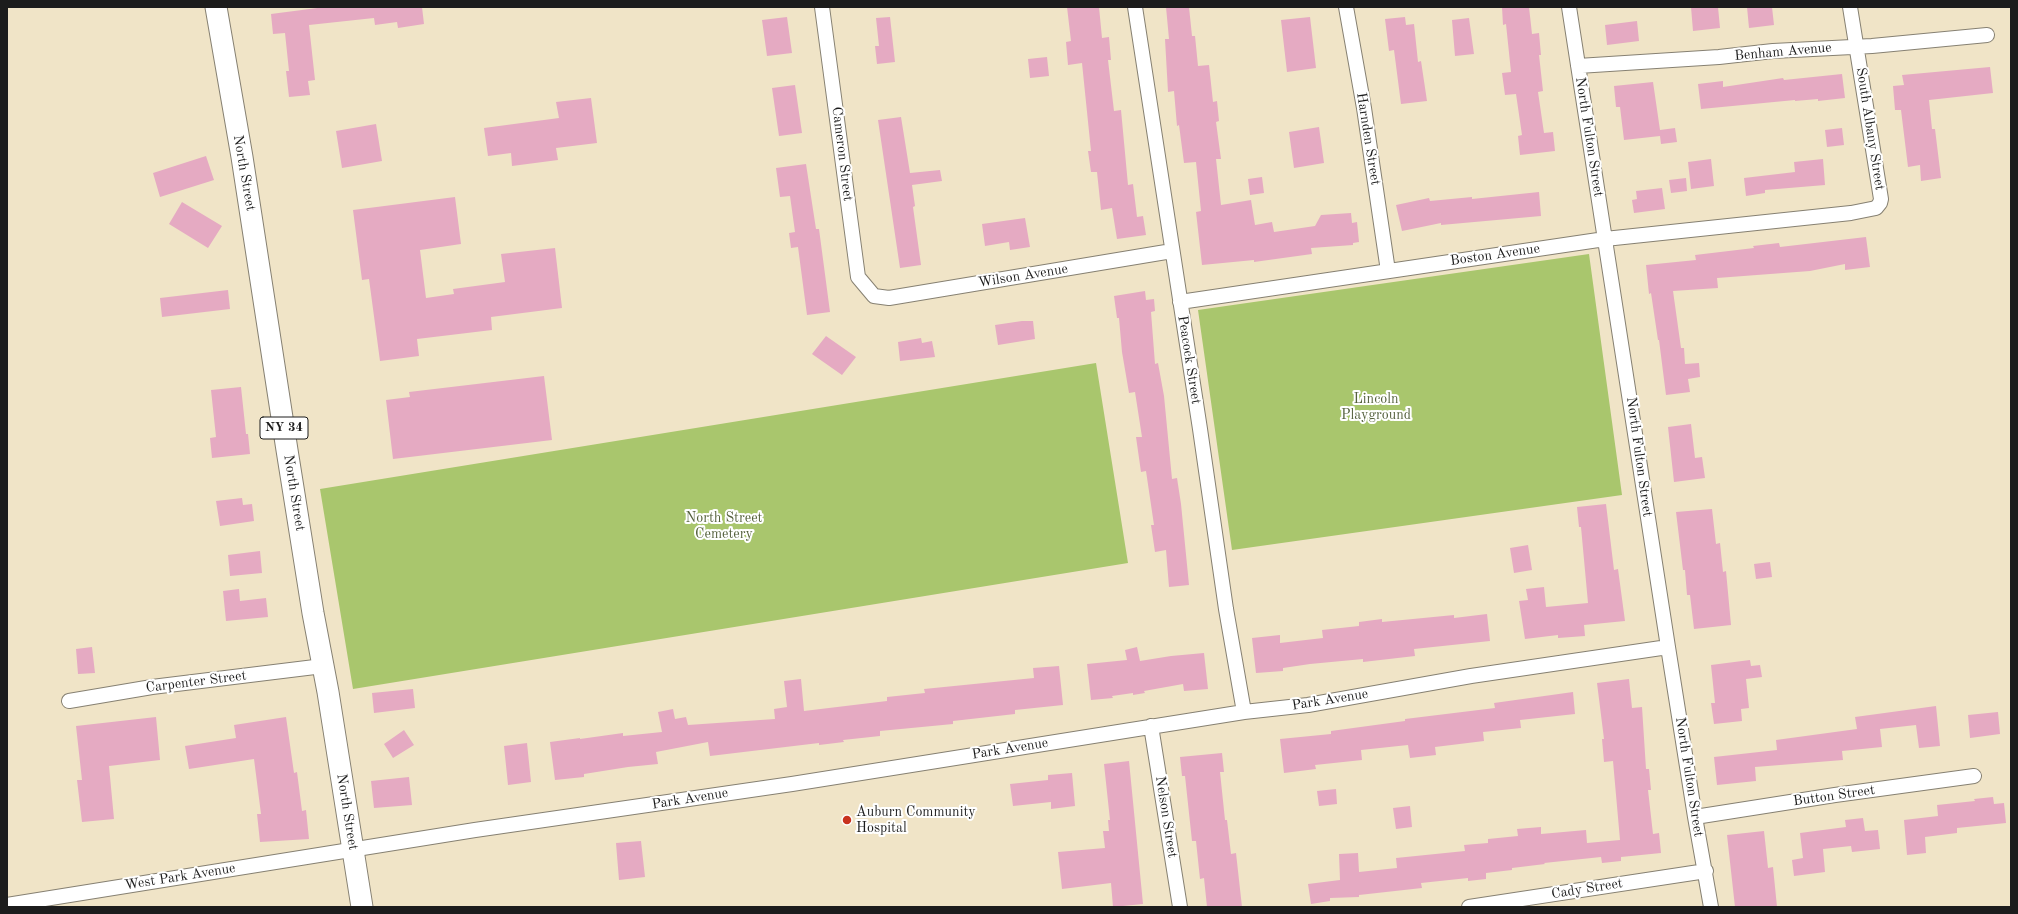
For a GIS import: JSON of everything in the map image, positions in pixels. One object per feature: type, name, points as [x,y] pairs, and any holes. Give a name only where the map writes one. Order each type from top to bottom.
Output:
[{"type":"main road","name":"North Street","points":[[216,7],[242,157],[287,450],[362,907]]},
{"type":"street","name":"Cameron Street","points":[[822,7],[858,277],[874,296]]},
{"type":"street","name":"Peacock Street","points":[[1135,7],[1226,609],[1244,712]]},
{"type":"street","name":"Harnden Street","points":[[1346,7],[1364,108],[1388,271]]},
{"type":"street","name":"North Fulton Street","points":[[1569,7],[1694,817],[1706,871],[1711,907]]},
{"type":"street","name":"South Albany Street","points":[[1812,217],[1851,213],[1876,208],[1880,203],[1881,198],[1850,7]]},
{"type":"street","name":"Benham Avenue","points":[[1578,66],[1988,35]]},
{"type":"street","name":"Boston Avenue","points":[[1180,302],[1605,239],[1812,217]]},
{"type":"street","name":"Wilson Avenue","points":[[874,296],[889,298],[1172,251]]},
{"type":"street","name":"Park Avenue","points":[[352,850],[792,784],[1151,726],[1244,712],[1308,705],[1471,676],[1668,647]]},
{"type":"street","name":"Carpenter Street","points":[[69,701],[152,687],[323,666]]},
{"type":"street","name":"Nelson Street","points":[[1151,726],[1180,907]]},
{"type":"street","name":"Button Street","points":[[1694,817],[1835,795],[1974,776]]},
{"type":"street","name":"West Park Avenue","points":[[7,905],[352,850]]},
{"type":"street","name":"Cady Street","points":[[1469,907],[1706,871]]},
{"type":"green space","name":"Lincoln Playground","points":[[1589,254],[1622,495],[1232,550],[1198,310]]},
{"type":"green space","name":"North Street Cemetery","points":[[1096,363],[1128,563],[353,689],[320,489]]},
{"type":"building","points":[[325,7],[422,7],[424,24],[398,28],[397,22],[375,25],[374,18],[309,25],[315,80],[308,81],[310,95],[289,97],[286,71],[289,71],[285,33],[273,34],[271,14]]},
{"type":"building","points":[[1067,7],[1099,7],[1102,38],[1109,37],[1111,60],[1108,60],[1114,111],[1121,110],[1128,185],[1133,184],[1137,217],[1143,216],[1146,235],[1117,239],[1112,208],[1101,210],[1097,172],[1091,172],[1088,151],[1091,151],[1082,63],[1068,65],[1066,42],[1071,41]]},
{"type":"building","points":[[1166,7],[1189,7],[1192,36],[1195,36],[1198,66],[1209,65],[1213,102],[1217,101],[1219,121],[1216,122],[1221,159],[1216,159],[1221,205],[1251,200],[1255,225],[1272,222],[1274,232],[1315,226],[1321,215],[1351,213],[1352,223],[1357,222],[1359,242],[1353,243],[1353,245],[1311,248],[1312,254],[1254,262],[1254,260],[1202,265],[1196,212],[1201,211],[1196,162],[1184,163],[1179,125],[1177,126],[1174,91],[1168,92],[1165,39],[1169,39]]},
{"type":"building","points":[[1502,7],[1529,7],[1532,34],[1539,33],[1541,55],[1539,55],[1543,91],[1538,92],[1544,133],[1553,132],[1555,151],[1520,155],[1518,136],[1522,135],[1516,94],[1505,95],[1502,73],[1511,72],[1506,24],[1503,25]]},
{"type":"building","points":[[1691,7],[1718,7],[1720,28],[1693,31]]},
{"type":"building","points":[[1747,7],[1772,7],[1774,25],[1749,28]]},
{"type":"building","points":[[787,17],[792,53],[767,56],[762,20]]},
{"type":"building","points":[[890,17],[895,62],[877,64],[875,46],[879,46],[876,18]]},
{"type":"building","points":[[1310,17],[1316,68],[1287,72],[1281,20]]},
{"type":"building","points":[[1405,17],[1406,25],[1414,24],[1418,62],[1421,61],[1427,101],[1401,104],[1394,50],[1389,51],[1385,19]]},
{"type":"building","points":[[1469,18],[1474,54],[1455,56],[1452,20]]},
{"type":"building","points":[[1637,21],[1639,41],[1607,45],[1605,25]]},
{"type":"building","points":[[1047,57],[1049,76],[1030,78],[1028,59]]},
{"type":"building","points":[[1990,67],[1993,93],[1929,100],[1932,129],[1935,129],[1941,178],[1921,181],[1920,165],[1908,167],[1901,110],[1895,110],[1893,86],[1904,85],[1902,75]]},
{"type":"building","points":[[1842,74],[1845,98],[1818,101],[1818,99],[1795,100],[1701,109],[1698,84],[1723,81],[1723,87],[1783,78],[1784,80]]},
{"type":"building","points":[[1653,82],[1660,130],[1675,128],[1677,142],[1661,144],[1660,136],[1624,140],[1620,107],[1616,107],[1614,86]]},
{"type":"building","points":[[795,85],[802,133],[779,136],[772,88]]},
{"type":"building","points":[[591,98],[597,143],[556,148],[558,160],[512,166],[511,153],[488,156],[484,128],[559,118],[556,102]]},
{"type":"building","points":[[901,117],[910,173],[940,170],[942,181],[912,185],[915,206],[913,207],[921,265],[900,268],[878,120]]},
{"type":"building","points":[[376,124],[382,161],[342,168],[336,131]]},
{"type":"building","points":[[1319,127],[1324,163],[1294,168],[1289,132]]},
{"type":"building","points":[[1842,128],[1844,145],[1827,147],[1825,130]]},
{"type":"building","points":[[206,156],[214,180],[160,197],[153,173]]},
{"type":"building","points":[[1711,159],[1714,186],[1691,189],[1688,162]]},
{"type":"building","points":[[1823,159],[1825,185],[1765,190],[1765,193],[1746,196],[1744,178],[1795,172],[1794,162]]},
{"type":"building","points":[[806,164],[816,229],[819,229],[830,312],[807,315],[798,247],[791,248],[789,233],[795,232],[790,196],[780,197],[776,168]]},
{"type":"building","points":[[1262,177],[1264,193],[1250,195],[1248,179]]},
{"type":"building","points":[[1686,178],[1687,191],[1671,193],[1669,180]]},
{"type":"building","points":[[1662,188],[1665,209],[1634,213],[1632,200],[1637,199],[1636,191]]},
{"type":"building","points":[[1539,192],[1541,216],[1441,225],[1441,223],[1402,231],[1396,205],[1429,198],[1430,201],[1472,197],[1472,199]]},
{"type":"building","points":[[455,197],[461,244],[420,250],[426,298],[454,294],[453,289],[505,282],[501,254],[555,248],[562,308],[491,317],[492,330],[417,339],[419,356],[380,361],[369,279],[362,280],[353,210]]},
{"type":"building","points":[[182,202],[222,226],[208,248],[169,224]]},
{"type":"building","points":[[1025,218],[1030,247],[1010,250],[1009,242],[985,246],[982,224]]},
{"type":"building","points":[[1866,237],[1870,267],[1845,270],[1845,264],[1810,271],[1717,278],[1718,288],[1673,291],[1681,348],[1684,348],[1685,364],[1699,363],[1700,377],[1688,379],[1690,392],[1666,395],[1651,293],[1649,294],[1646,265],[1696,260],[1695,255],[1754,248],[1753,246],[1779,243],[1780,247]]},
{"type":"building","points":[[228,290],[230,309],[162,317],[160,298]]},
{"type":"building","points":[[1145,291],[1146,300],[1154,299],[1155,311],[1151,312],[1155,364],[1158,363],[1164,396],[1172,479],[1177,478],[1181,504],[1189,585],[1169,587],[1166,550],[1155,552],[1151,525],[1154,525],[1146,471],[1141,472],[1136,437],[1142,437],[1135,392],[1129,393],[1122,352],[1119,318],[1117,318],[1114,296]]},
{"type":"building","points":[[1033,321],[1035,339],[998,345],[995,325]]},
{"type":"building","points":[[826,336],[856,357],[842,375],[812,354]]},
{"type":"building","points":[[921,338],[922,343],[932,341],[935,357],[900,361],[898,342]]},
{"type":"building","points":[[544,376],[552,440],[393,459],[386,400],[410,397],[409,392]]},
{"type":"building","points":[[241,387],[246,434],[248,434],[250,454],[212,458],[210,438],[216,437],[211,390]]},
{"type":"building","points":[[1691,424],[1695,458],[1702,457],[1705,478],[1674,482],[1668,427]]},
{"type":"building","points":[[242,498],[243,505],[252,504],[254,521],[220,526],[216,501]]},
{"type":"building","points":[[1606,504],[1614,570],[1618,569],[1625,621],[1584,625],[1585,636],[1558,638],[1558,635],[1525,639],[1519,601],[1528,600],[1526,589],[1544,587],[1546,607],[1588,603],[1581,527],[1579,527],[1577,507]]},
{"type":"building","points":[[1712,509],[1716,544],[1720,543],[1723,572],[1726,571],[1731,625],[1694,629],[1690,595],[1687,595],[1685,570],[1683,570],[1676,512]]},
{"type":"building","points":[[1528,545],[1532,570],[1514,573],[1510,548]]},
{"type":"building","points":[[260,551],[262,573],[230,576],[228,555]]},
{"type":"building","points":[[1770,562],[1772,577],[1756,579],[1754,564]]},
{"type":"building","points":[[239,589],[240,601],[266,598],[268,617],[226,621],[223,591]]},
{"type":"building","points":[[1487,614],[1490,641],[1414,649],[1415,656],[1363,662],[1363,659],[1310,664],[1283,668],[1283,671],[1256,673],[1252,638],[1280,635],[1280,643],[1323,638],[1322,630],[1359,626],[1359,622],[1382,619],[1382,622],[1454,615],[1454,618]]},
{"type":"building","points":[[92,647],[95,673],[78,674],[76,649]]},
{"type":"building","points":[[1137,647],[1140,661],[1204,653],[1208,689],[1184,691],[1183,684],[1144,691],[1145,693],[1133,695],[1133,693],[1112,696],[1113,698],[1091,700],[1087,664],[1127,660],[1125,650]]},
{"type":"building","points":[[1750,660],[1751,666],[1760,665],[1762,677],[1746,679],[1749,708],[1741,709],[1742,721],[1714,724],[1711,703],[1715,703],[1711,665]]},
{"type":"building","points":[[1059,666],[1063,705],[1015,710],[1015,714],[953,721],[953,724],[880,731],[880,736],[843,740],[844,742],[819,745],[819,743],[710,756],[708,742],[656,752],[658,764],[628,767],[584,774],[584,777],[555,780],[550,742],[623,733],[623,736],[662,732],[658,712],[673,709],[675,719],[686,717],[688,725],[775,719],[774,709],[787,707],[784,681],[801,679],[804,711],[887,701],[887,697],[925,693],[924,689],[1034,678],[1033,668]]},
{"type":"building","points":[[1629,679],[1632,708],[1642,707],[1646,769],[1649,769],[1651,790],[1648,790],[1653,834],[1659,833],[1661,853],[1621,857],[1621,861],[1602,863],[1601,857],[1544,863],[1545,864],[1512,868],[1512,870],[1486,873],[1486,879],[1468,881],[1468,878],[1421,883],[1422,888],[1359,895],[1359,897],[1330,898],[1330,901],[1311,904],[1308,884],[1340,880],[1339,854],[1358,853],[1359,872],[1397,868],[1396,858],[1465,851],[1464,845],[1488,843],[1488,839],[1518,836],[1517,829],[1541,827],[1541,834],[1586,830],[1587,843],[1620,840],[1613,761],[1604,762],[1602,739],[1604,739],[1597,683]]},
{"type":"building","points":[[413,689],[415,708],[374,713],[372,693]]},
{"type":"building","points":[[1573,692],[1575,714],[1520,720],[1521,728],[1483,732],[1484,741],[1435,747],[1436,755],[1410,758],[1408,745],[1361,750],[1362,760],[1315,765],[1316,769],[1284,773],[1280,739],[1331,734],[1331,731],[1405,721],[1405,719],[1495,708],[1494,703]]},
{"type":"building","points":[[1936,706],[1940,746],[1919,748],[1916,725],[1880,729],[1882,747],[1842,751],[1843,760],[1755,767],[1756,781],[1717,785],[1714,757],[1777,750],[1776,740],[1857,729],[1855,717]]},
{"type":"building","points":[[1998,712],[2000,734],[1970,738],[1968,715]]},
{"type":"building","points":[[156,717],[160,760],[109,766],[114,819],[82,822],[77,780],[82,780],[76,726]]},
{"type":"building","points":[[286,717],[294,773],[297,772],[302,811],[306,810],[309,839],[260,842],[257,814],[261,814],[254,759],[189,769],[185,746],[236,738],[234,725]]},
{"type":"building","points":[[404,730],[414,745],[393,758],[384,744]]},
{"type":"building","points":[[527,743],[531,782],[508,785],[504,746]]},
{"type":"building","points":[[1222,753],[1224,772],[1220,772],[1225,820],[1227,820],[1231,854],[1236,853],[1242,907],[1207,907],[1204,878],[1200,879],[1196,841],[1192,841],[1185,776],[1182,776],[1180,757]]},
{"type":"building","points":[[1129,761],[1143,904],[1113,907],[1111,883],[1062,889],[1058,852],[1105,848],[1103,831],[1109,831],[1108,820],[1110,820],[1104,764]]},
{"type":"building","points":[[1072,773],[1075,806],[1051,809],[1051,802],[1013,806],[1010,784],[1048,780],[1048,775]]},
{"type":"building","points":[[409,777],[412,805],[374,808],[371,781]]},
{"type":"building","points":[[1336,789],[1337,804],[1319,806],[1317,791]]},
{"type":"building","points":[[1993,797],[1994,804],[2004,803],[2006,823],[1957,828],[1957,833],[1925,837],[1926,853],[1907,855],[1904,820],[1938,816],[1937,805],[1975,801],[1974,799]]},
{"type":"building","points":[[1410,806],[1412,827],[1396,829],[1393,808]]},
{"type":"building","points":[[1863,818],[1865,831],[1878,830],[1880,849],[1852,852],[1851,846],[1823,849],[1825,872],[1794,876],[1792,860],[1803,858],[1800,833],[1846,827],[1845,820]]},
{"type":"building","points":[[1764,831],[1768,868],[1773,867],[1777,907],[1735,907],[1727,835]]},
{"type":"building","points":[[641,841],[645,877],[619,880],[616,843]]},
{"type":"place","name":"Auburn Community Hospital","points":[[847,820]]}]
